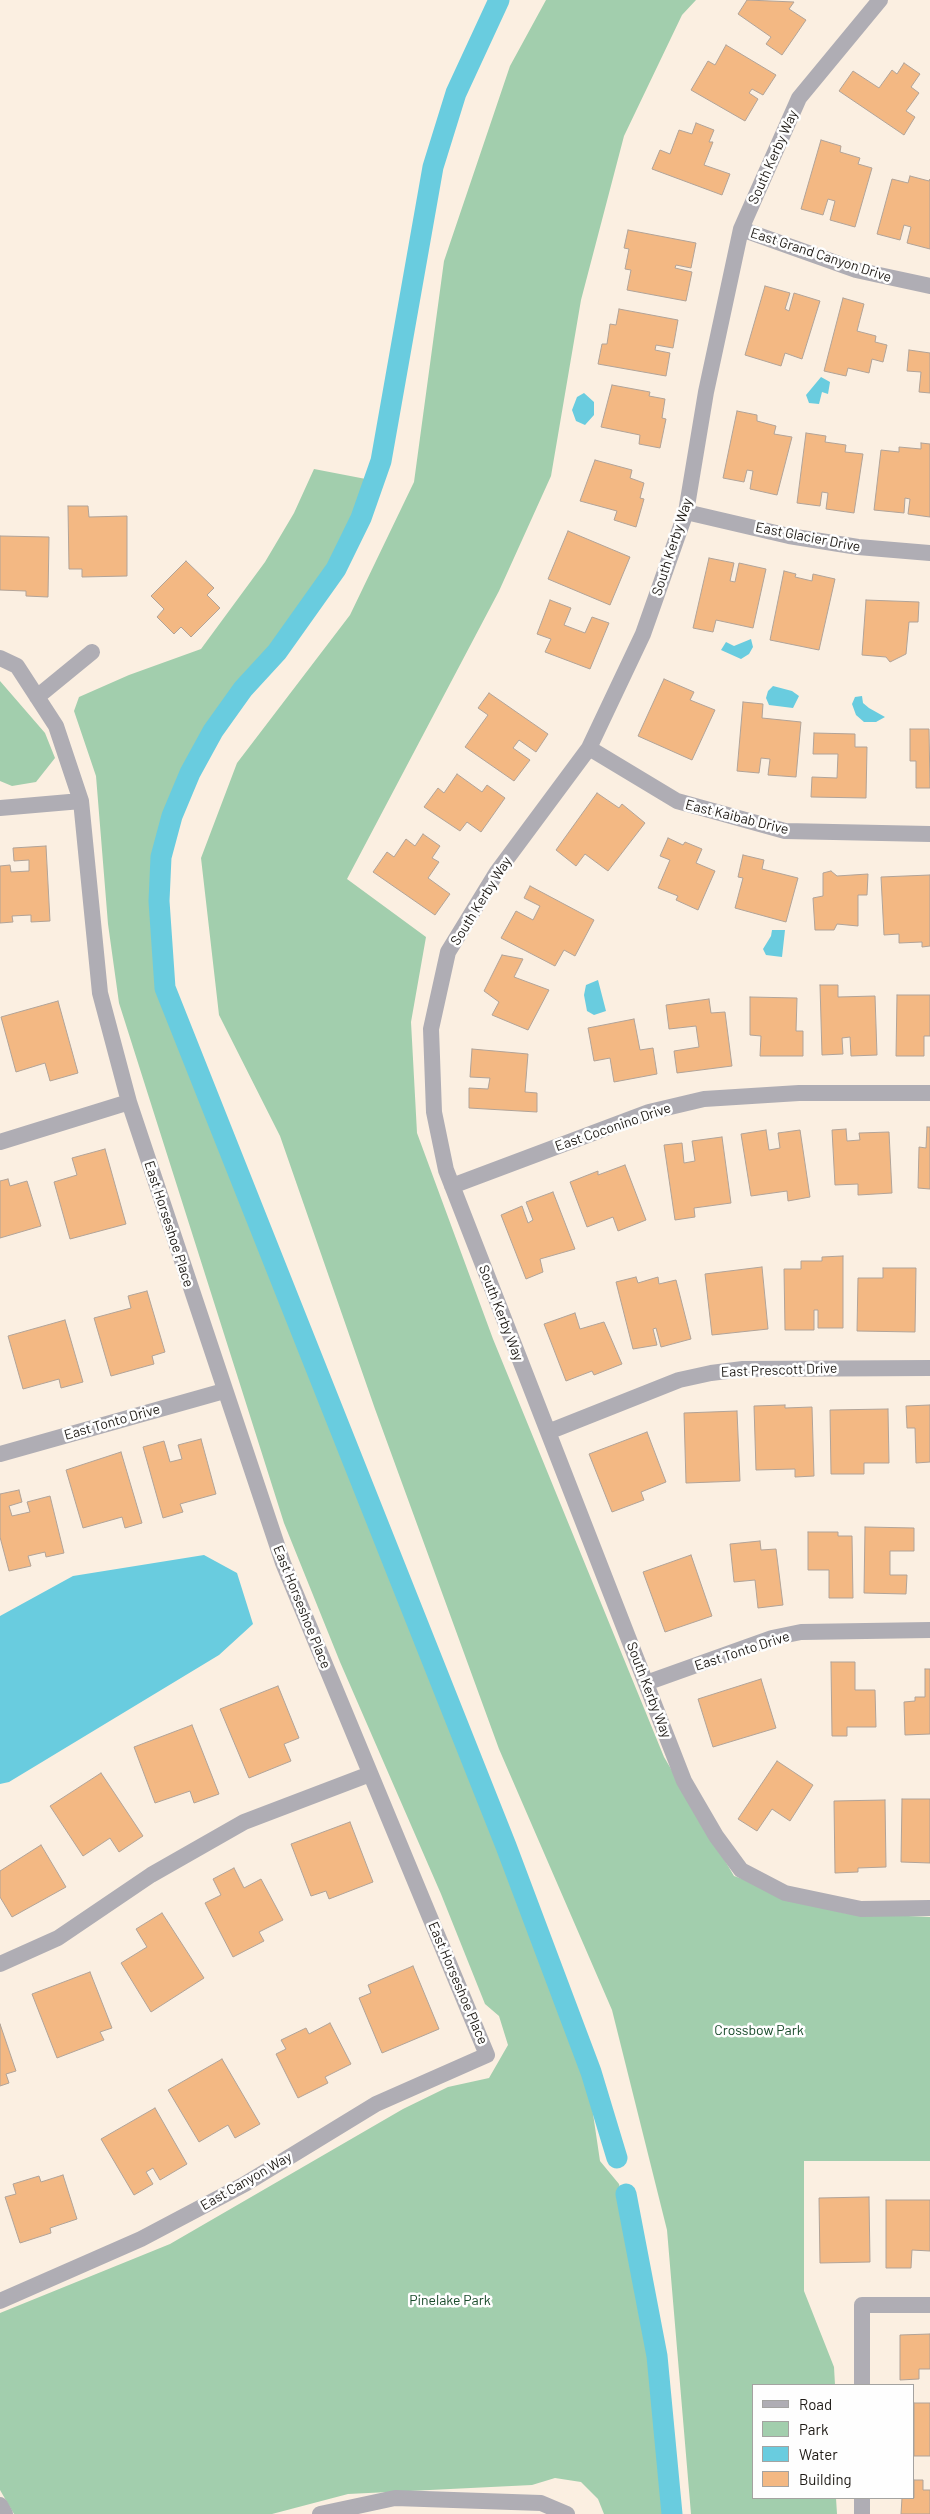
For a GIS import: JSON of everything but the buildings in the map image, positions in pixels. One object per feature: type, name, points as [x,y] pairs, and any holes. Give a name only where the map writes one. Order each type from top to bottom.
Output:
[{"type":"street","name":"South Kerby Way","points":[[880,0],[799,98],[741,229],[706,392],[686,512],[643,634],[588,748],[497,872],[448,952],[431,1029],[434,1112],[446,1170],[684,1781],[716,1836],[741,1870],[785,1893],[861,1909],[930,1908]]},
{"type":"street","name":"East Grand Canyon Drive","points":[[741,229],[856,270],[930,286]]},
{"type":"street","name":"East Glacier Drive","points":[[686,512],[789,536],[858,547],[930,553]]},
{"type":"street","points":[[37,697],[92,652]]},
{"type":"street","name":"East Horseshoe Place","points":[[0,658],[17,666],[56,726],[80,801],[100,993],[129,1102],[283,1563],[487,2055]]},
{"type":"street","name":"East Kaibab Drive","points":[[588,748],[677,801],[786,831],[930,834]]},
{"type":"street","points":[[0,808],[80,801]]},
{"type":"street","name":"East Coconino Drive","points":[[452,1186],[649,1112],[704,1098],[799,1093],[930,1093]]},
{"type":"street","points":[[0,1142],[129,1102]]},
{"type":"street","name":"East Prescott Drive","points":[[548,1432],[679,1380],[711,1373],[743,1369],[930,1368]]},
{"type":"street","name":"East Tonto Drive","points":[[0,1454],[224,1391]]},
{"type":"street","name":"East Tonto Drive","points":[[646,1684],[772,1638],[800,1632],[930,1630]]},
{"type":"street","points":[[0,1964],[58,1938],[151,1875],[244,1822],[370,1774]]},
{"type":"street","name":"East Canyon Way","points":[[0,2301],[141,2239],[245,2184],[376,2104],[487,2055]]},
{"type":"street","points":[[862,2384],[862,2305],[930,2305]]},
{"type":"street","points":[[320,2514],[395,2498],[541,2503],[567,2514]]},
{"type":"street","points":[[862,2499],[862,2514]]},
{"type":"street","points":[[0,2505],[4,2514]]},
{"type":"green space","name":"Crossbow Park","points":[[546,0],[696,0],[682,15],[624,136],[581,300],[551,476],[499,591],[347,879],[426,937],[411,1022],[417,1133],[493,1339],[664,1757],[734,1876],[843,1913],[930,1917],[930,2161],[804,2161],[804,2291],[834,2367],[835,2384],[752,2384],[752,2499],[836,2499],[837,2514],[691,2514],[667,2230],[612,2010],[499,1749],[375,1409],[280,1136],[219,1015],[201,858],[237,763],[350,615],[414,482],[444,261],[510,66]]},
{"type":"green space","name":"Pinelake Park","points":[[314,469],[371,480],[354,525],[333,567],[287,630],[228,701],[185,774],[162,836],[157,867],[156,941],[162,984],[186,1054],[524,1907],[588,2080],[600,2161],[619,2184],[630,2232],[654,2369],[667,2514],[604,2514],[598,2499],[581,2482],[555,2478],[532,2485],[348,2494],[272,2514],[14,2514],[0,2490],[0,2313],[170,2244],[403,2109],[448,2087],[489,2078],[508,2045],[499,2016],[485,2004],[441,1894],[340,1662],[284,1523],[119,1003],[108,924],[96,776],[74,711],[79,697],[129,675],[201,649],[265,562],[294,513]]},
{"type":"green space","points":[[0,681],[45,733],[55,758],[36,782],[12,786],[0,781]]},
{"type":"water","points":[[821,377],[830,382],[828,394],[822,392],[819,404],[809,403],[806,395]]},
{"type":"water","points":[[584,393],[594,402],[594,415],[585,425],[576,421],[572,410],[577,397]]},
{"type":"water","points":[[751,639],[753,647],[749,654],[741,659],[721,650],[726,642],[734,646]]},
{"type":"water","points":[[773,686],[792,691],[799,696],[793,708],[769,705],[766,698],[768,691]]},
{"type":"water","points":[[862,696],[863,703],[885,717],[876,722],[864,722],[856,715],[852,704],[855,697]]},
{"type":"water","points":[[772,930],[785,930],[782,957],[766,955],[763,949],[771,936]]},
{"type":"water","points":[[598,980],[606,1011],[594,1015],[587,1011],[584,995],[586,985]]},
{"type":"water","points":[[204,1555],[237,1573],[253,1624],[219,1655],[9,1782],[0,1784],[0,1616],[73,1576]]},
{"type":"waterway","points":[[499,0],[456,93],[433,167],[381,461],[361,518],[336,569],[277,652],[243,689],[213,731],[190,773],[172,816],[161,857],[159,901],[165,988],[506,1846],[591,2072],[617,2158]]},
{"type":"waterway","points":[[626,2194],[657,2356],[672,2514]]}]
